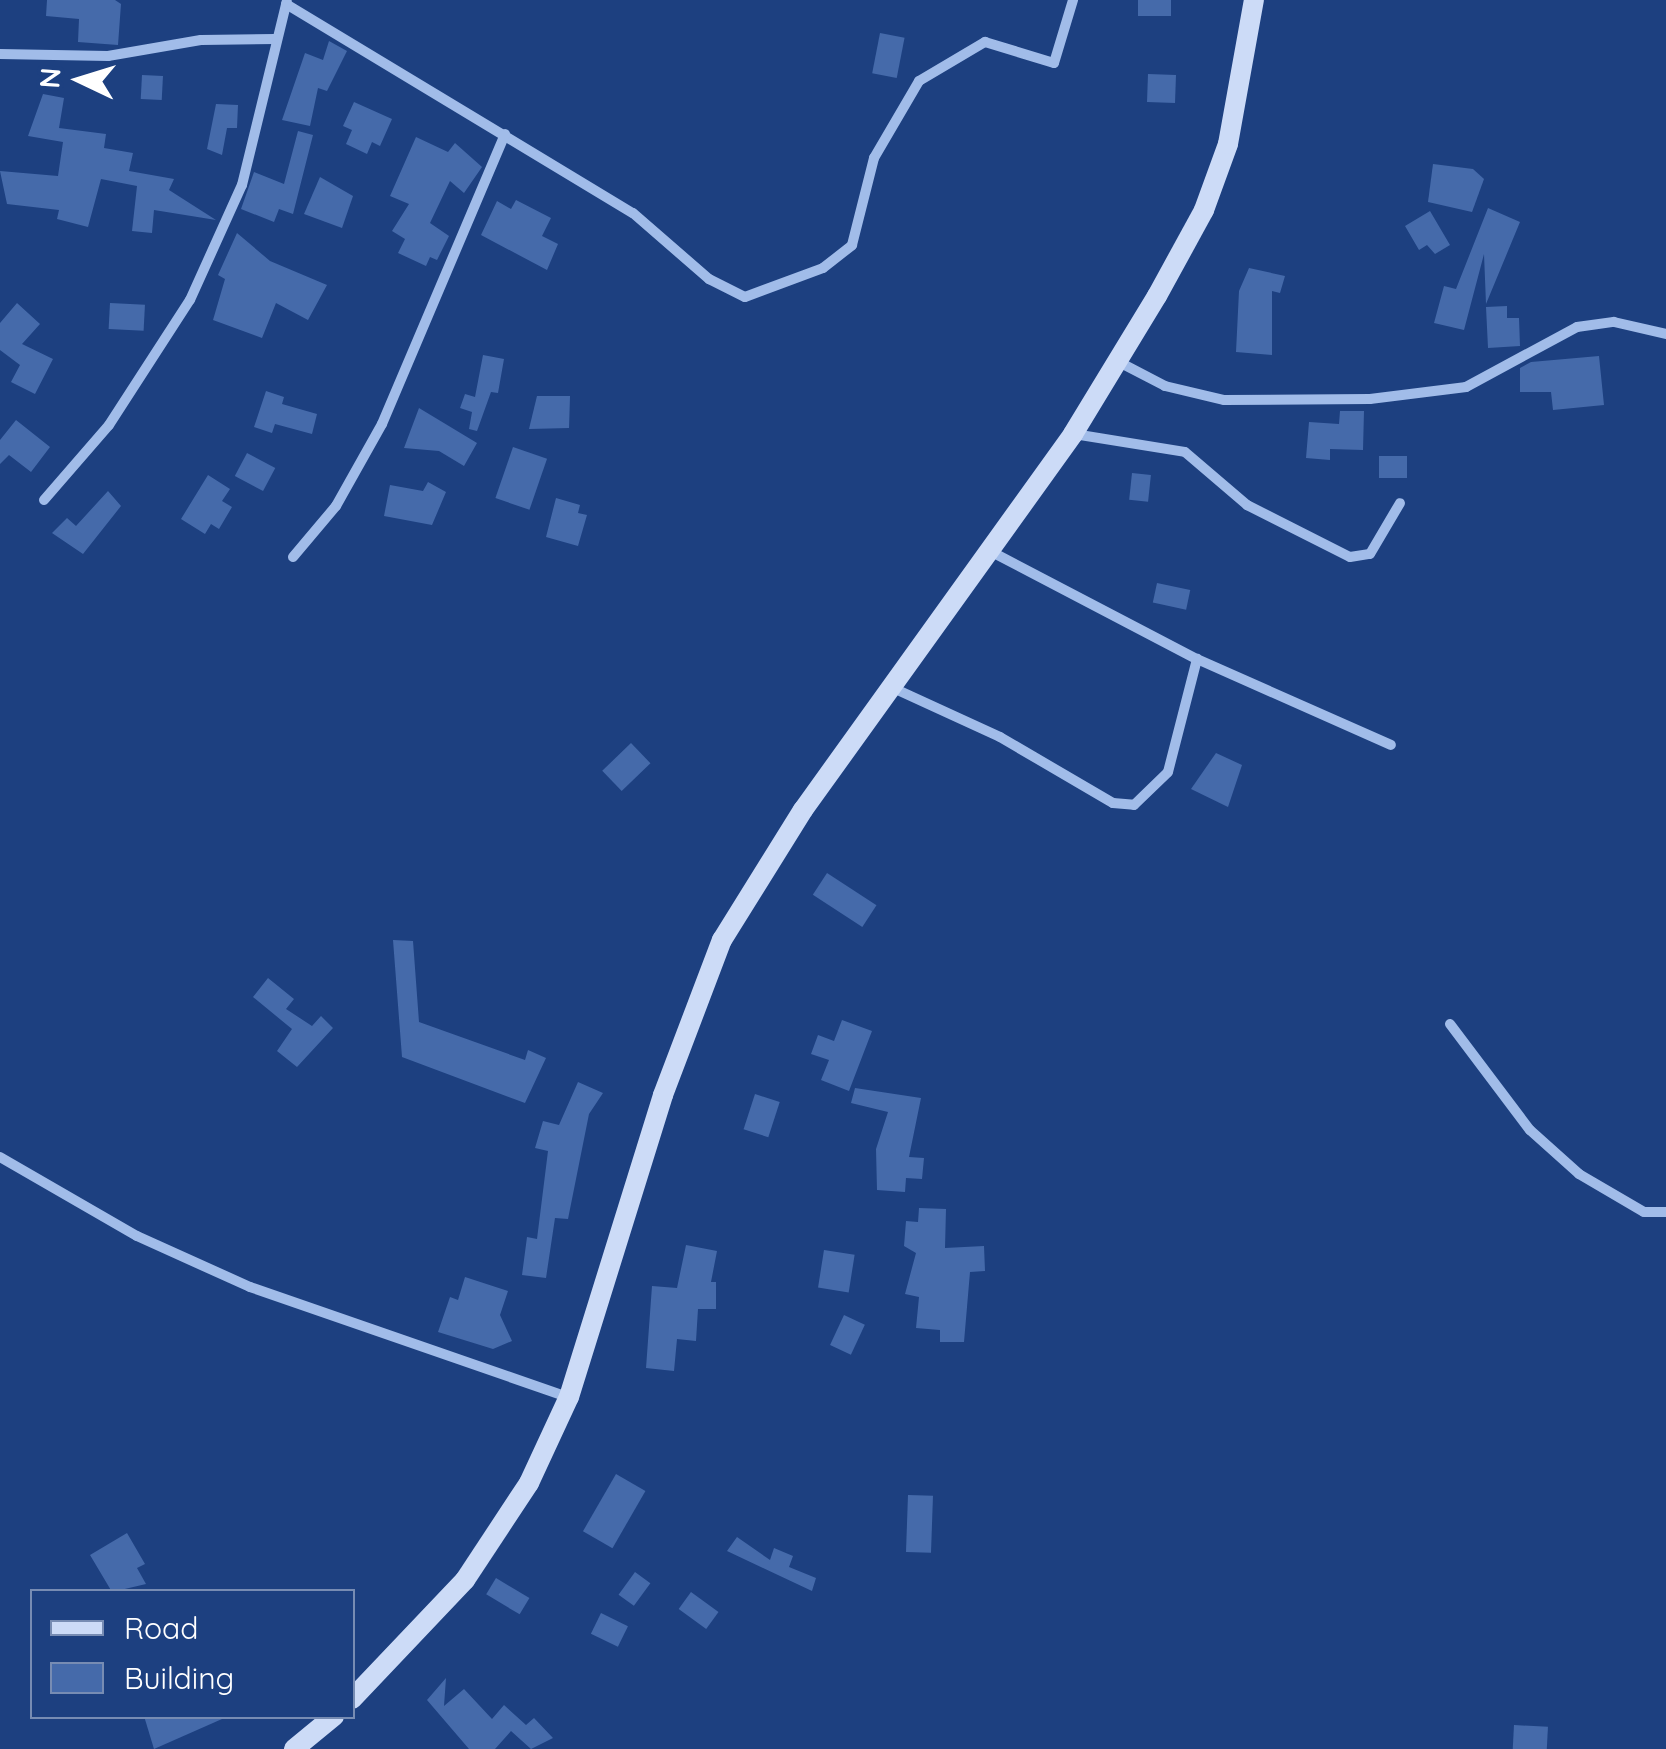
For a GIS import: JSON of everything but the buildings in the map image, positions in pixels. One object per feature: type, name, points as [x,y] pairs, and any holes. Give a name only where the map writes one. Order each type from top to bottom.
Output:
[{"type":"main road","points":[[355,1696],[465,1580],[529,1483],[569,1397],[662,1095],[714,957],[785,838],[1073,434],[1117,362],[1216,177],[1242,81],[1254,0]]},
{"type":"main road","points":[[294,1749],[330,1719]]},
{"type":"street","points":[[44,500],[108,425],[190,300],[242,185],[286,2],[633,213],[723,289],[756,296],[838,260],[852,244],[874,158],[919,81],[986,42],[1054,63],[1073,0]]},
{"type":"street","points":[[0,54],[108,56],[200,40],[276,39]]},
{"type":"street","points":[[293,557],[336,506],[382,424],[505,134]]},
{"type":"street","points":[[1117,362],[1166,386],[1224,400],[1370,400],[1466,387],[1577,326],[1614,322],[1666,334]]},
{"type":"street","points":[[1073,434],[1185,452],[1247,505],[1350,558],[1370,554],[1400,503]]},
{"type":"street","points":[[989,551],[1197,659],[1391,745]]},
{"type":"street","points":[[891,687],[1000,737],[1113,803],[1134,805],[1168,772],[1197,659]]},
{"type":"street","points":[[1450,1024],[1530,1130],[1579,1174],[1644,1212],[1666,1212]]},
{"type":"street","points":[[0,1157],[121,1228],[250,1287],[569,1397]]}]
